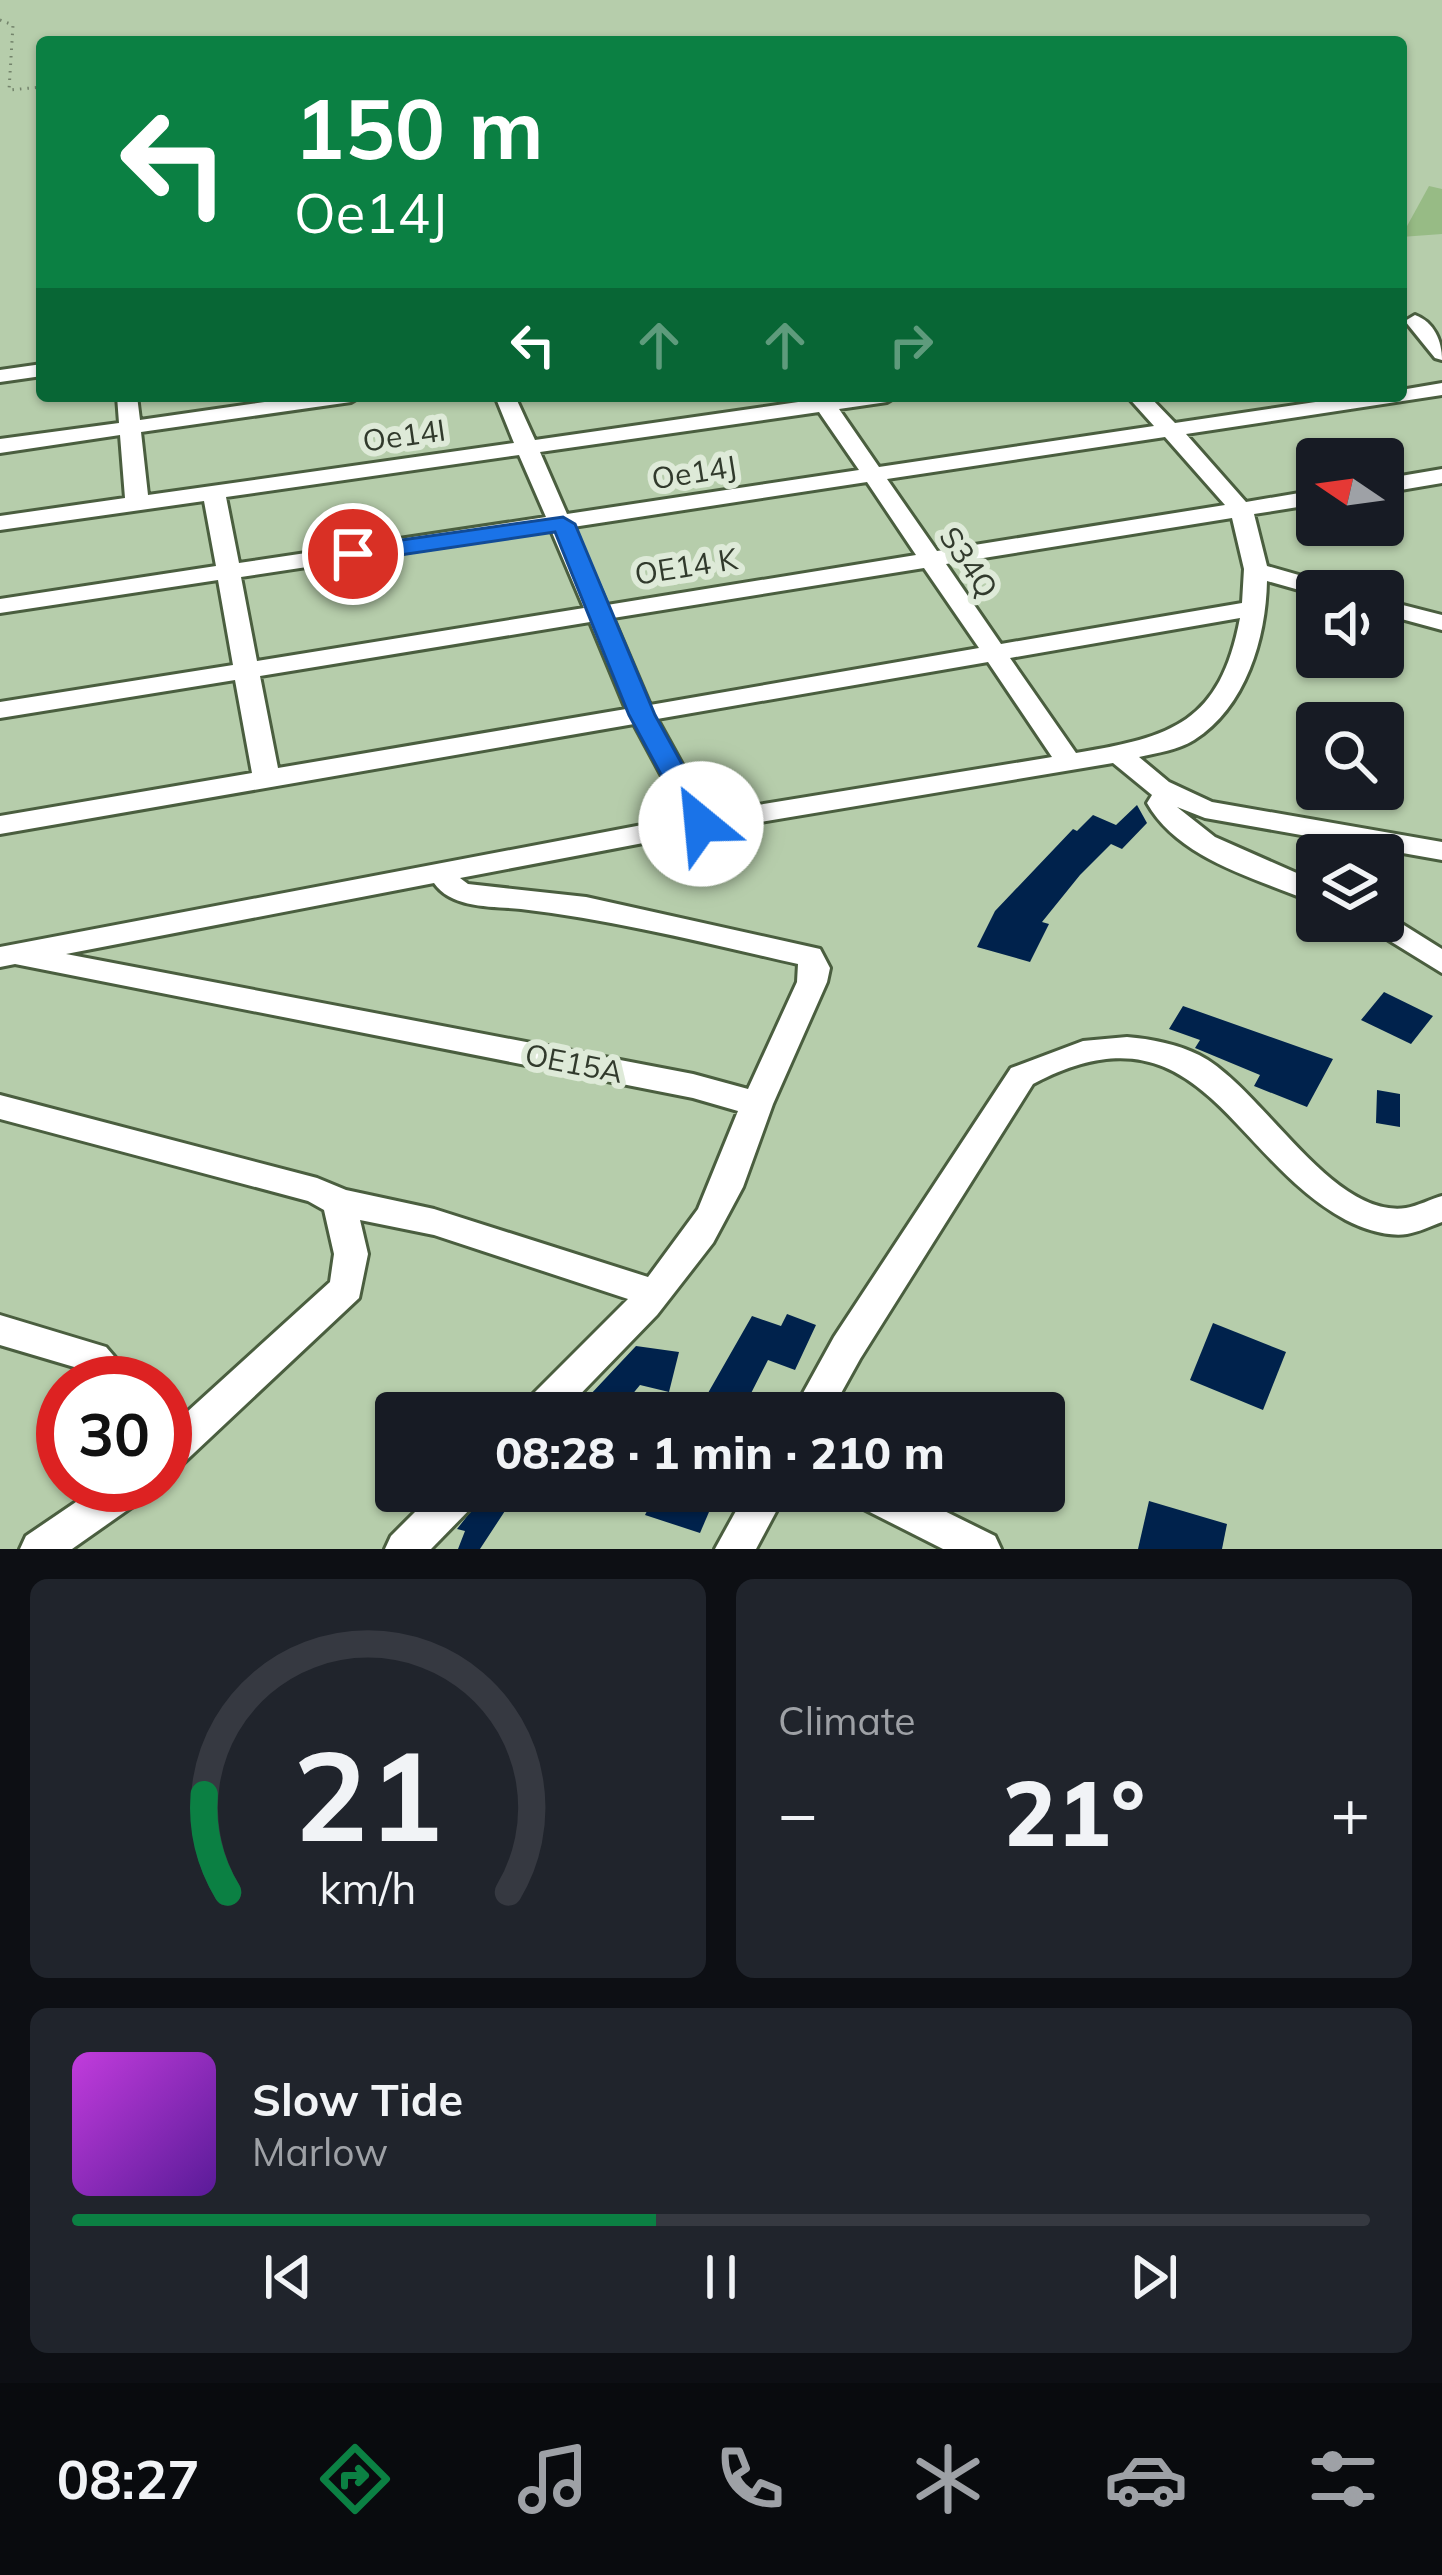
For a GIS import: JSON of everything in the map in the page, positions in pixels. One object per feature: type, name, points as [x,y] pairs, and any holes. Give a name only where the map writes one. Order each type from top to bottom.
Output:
[{"type":"street","points":[[1408,322],[1442,318]]},
{"type":"street","points":[[1408,322],[1442,354]]},
{"type":"street","points":[[0,376],[36,371]]},
{"type":"street","name":"Oe14J","points":[[1407,395],[1442,389]]},
{"type":"street","points":[[127,402],[137,503]]},
{"type":"street","points":[[0,446],[309,402]]},
{"type":"street","points":[[507,402],[642,715],[701,824]]},
{"type":"street","name":"Oe14I","points":[[0,523],[810,402]]},
{"type":"street","name":"S34Q","points":[[823,402],[1069,762]]},
{"type":"street","points":[[6,956],[440,871],[1119,754],[1184,736],[1234,672],[1255,608],[1258,572],[1240,510],[1142,402]]},
{"type":"street","name":"Oe14J","points":[[0,606],[1359,402]]},
{"type":"street","points":[[1404,482],[1442,476]]},
{"type":"street","points":[[214,492],[266,778]]},
{"type":"street","name":"OE14 K","points":[[0,710],[1296,501]]},
{"type":"street","points":[[1258,572],[1296,582]]},
{"type":"street","points":[[0,825],[1255,608]]},
{"type":"street","points":[[1404,613],[1442,623]]},
{"type":"street","points":[[1119,754],[1167,792],[1205,809],[1442,851]]},
{"type":"street","points":[[1167,792],[1161,809],[1183,830],[1296,883]]},
{"type":"street","points":[[440,871],[453,889],[586,908],[808,956],[815,968],[725,1190],[702,1232],[656,1293],[559,1392]]},
{"type":"street","points":[[1404,938],[1442,963]]},
{"type":"street","name":"OE15A","points":[[6,956],[693,1086],[757,1104]]},
{"type":"street","points":[[823,1392],[1022,1076],[1064,1056],[1127,1050],[1191,1064],[1290,1160],[1348,1206],[1393,1220],[1424,1217],[1442,1209]]},
{"type":"street","points":[[0,1107],[317,1191],[339,1202],[434,1222],[656,1293]]},
{"type":"street","points":[[192,1431],[347,1288],[351,1254],[339,1202]]},
{"type":"street","points":[[0,1330],[86,1356]]},
{"type":"street","points":[[40,1549],[93,1512]]},
{"type":"street","points":[[405,1549],[441,1512]]},
{"type":"street","points":[[735,1549],[756,1512]]},
{"type":"street","points":[[908,1512],[982,1549]]},
{"type":"path","points":[[0,20],[13,25],[9,90],[36,88]]},
{"type":"green space","points":[[1429,186],[1442,189],[1442,234],[1407,237],[1407,226]]},
{"type":"building","points":[[1137,805],[1147,823],[1122,849],[1111,844],[1080,875],[1042,922],[1049,924],[1030,962],[977,947],[995,911],[1073,829],[1077,831],[1093,815],[1116,825]]},
{"type":"building","points":[[1384,992],[1433,1016],[1411,1044],[1361,1020]]},
{"type":"building","points":[[1183,1006],[1333,1059],[1307,1107],[1254,1086],[1260,1075],[1195,1048],[1200,1040],[1169,1029]]},
{"type":"building","points":[[1377,1090],[1400,1094],[1400,1127],[1376,1123]]},
{"type":"building","points":[[787,1314],[816,1325],[795,1370],[768,1360],[752,1392],[709,1392],[752,1316],[781,1326]]},
{"type":"building","points":[[1213,1323],[1286,1352],[1263,1410],[1190,1380]]},
{"type":"building","points":[[636,1346],[679,1352],[669,1392],[640,1385],[634,1392],[593,1392]]},
{"type":"building","points":[[1149,1501],[1227,1524],[1222,1549],[1138,1549]]},
{"type":"building","points":[[470,1512],[504,1512],[480,1549],[458,1549],[465,1531],[457,1529]]},
{"type":"building","points":[[646,1512],[709,1512],[700,1533]]},
{"type":"route","points":[[353,554],[563,524],[642,715],[701,824]]}]
